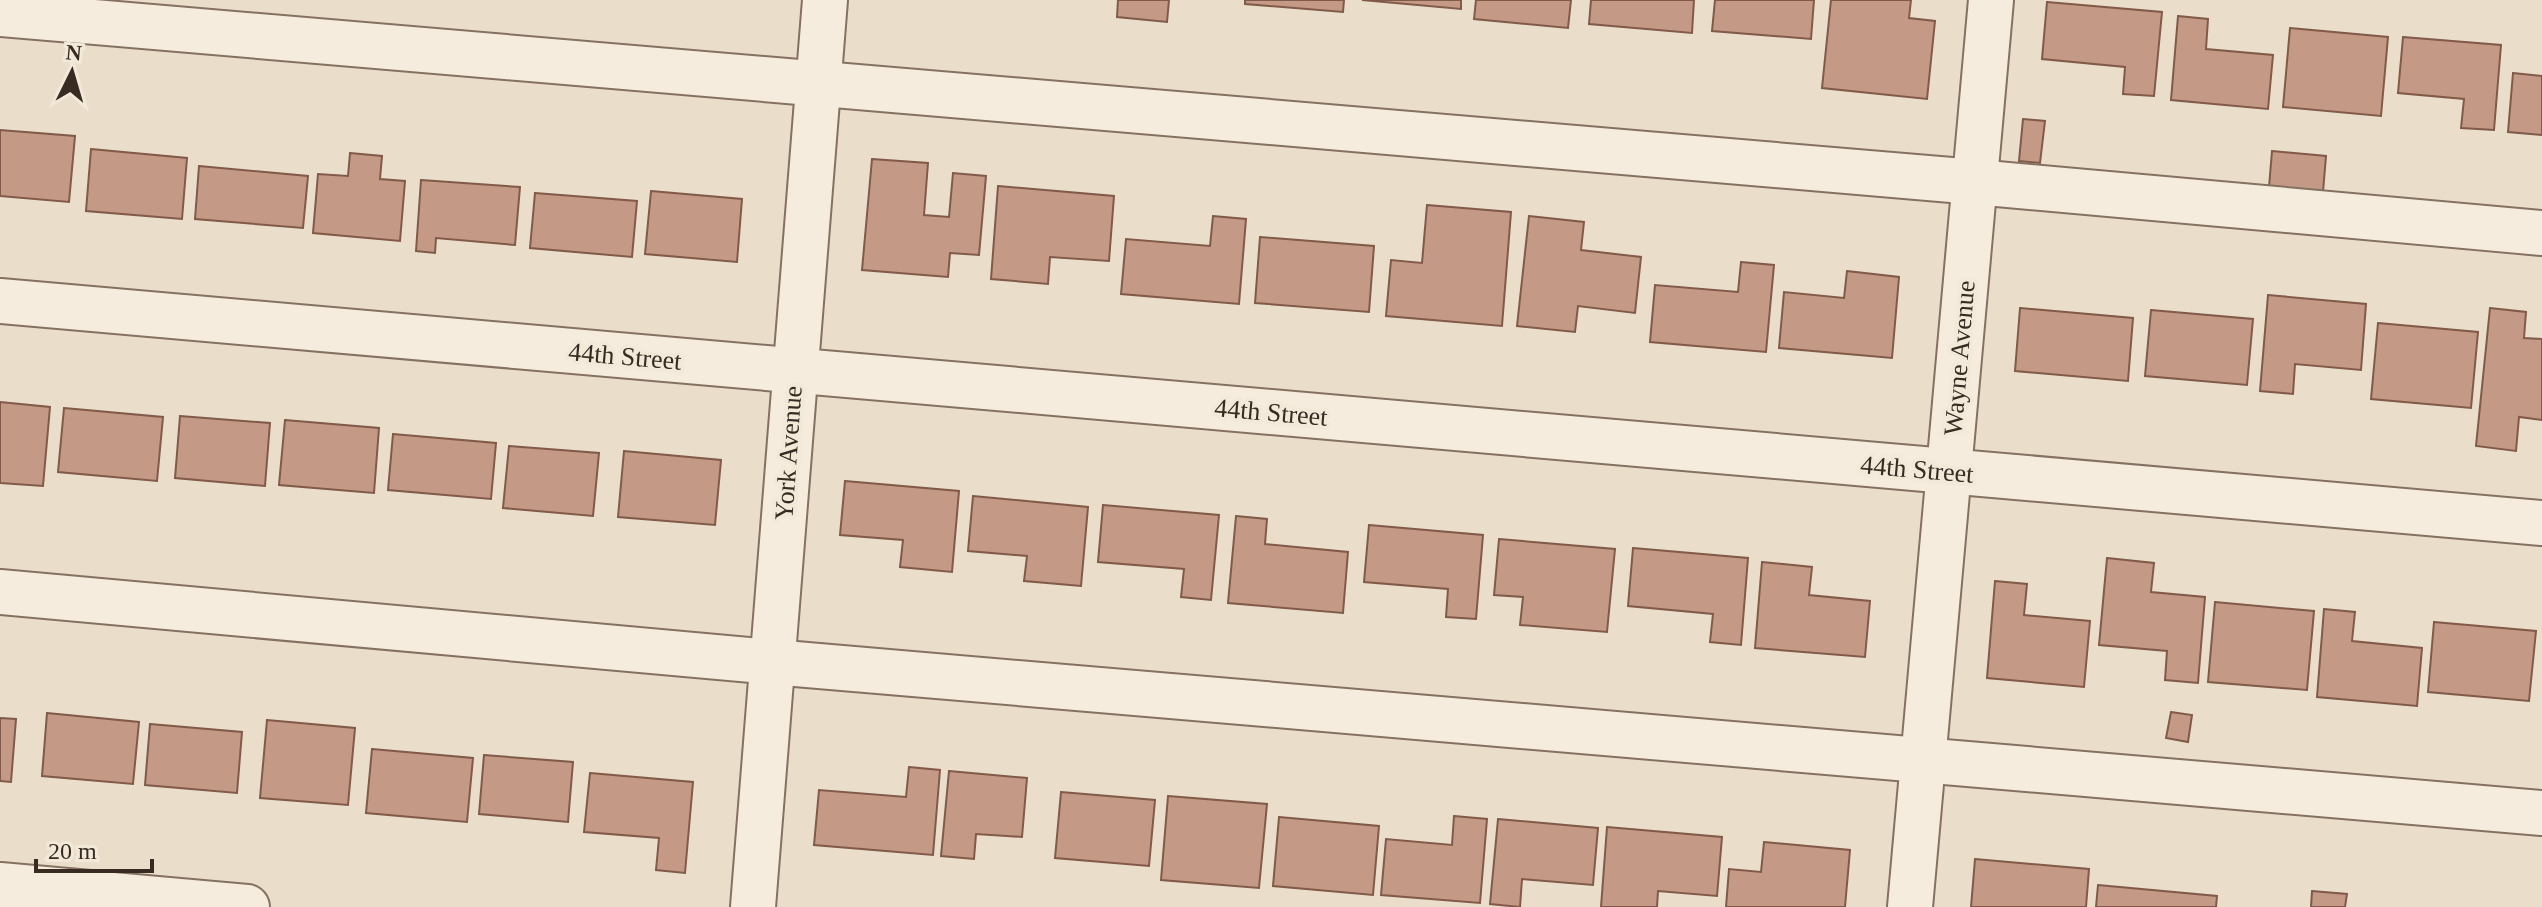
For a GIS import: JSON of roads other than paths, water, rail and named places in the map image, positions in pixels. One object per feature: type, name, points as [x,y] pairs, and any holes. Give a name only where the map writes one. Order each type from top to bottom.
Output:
[{"type":"street","name":"York Avenue","points":[[753,907],[825,0]]},
{"type":"street","name":"Wayne Avenue","points":[[1910,907],[1991,0]]},
{"type":"street","points":[[0,14],[2542,233]]},
{"type":"street","name":"44th Street","points":[[0,301],[2542,523]]},
{"type":"street","points":[[0,592],[772,662],[2542,813]]},
{"type":"street","points":[[0,885],[247,907]]}]
